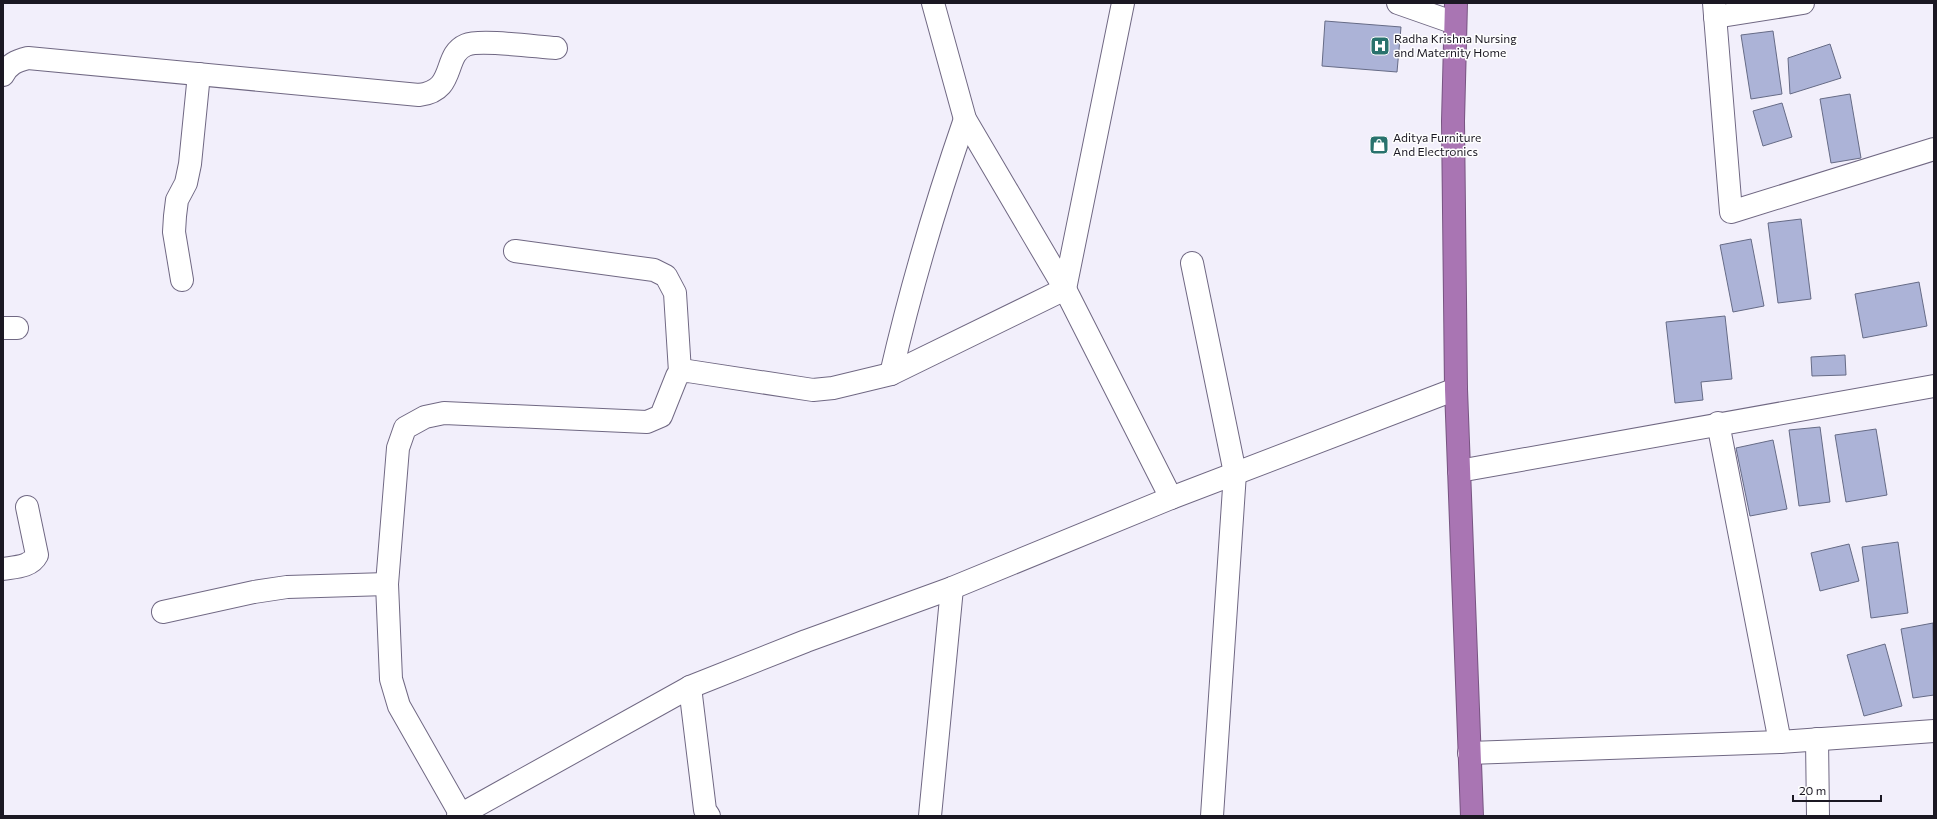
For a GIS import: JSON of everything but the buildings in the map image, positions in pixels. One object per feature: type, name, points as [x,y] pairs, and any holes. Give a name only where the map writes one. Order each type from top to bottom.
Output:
[{"type":"highway","points":[[1455,13],[1453,121],[1456,389],[1472,816]]},
{"type":"street","points":[[934,3],[964,119],[1065,289],[1171,498]]},
{"type":"street","points":[[1065,289],[1123,3]]},
{"type":"street","points":[[1398,3],[1455,13]]},
{"type":"street","points":[[1804,3],[1714,10],[1731,212],[1934,149]]},
{"type":"street","points":[[3,75],[9,66],[16,61],[28,58],[419,95],[431,94],[439,88],[458,51],[465,45],[483,43],[556,48]]},
{"type":"street","points":[[182,280],[174,232],[175,216],[177,200],[186,183],[190,164],[199,74]]},
{"type":"street","points":[[891,374],[906,311],[942,185],[964,119]]},
{"type":"street","points":[[515,251],[654,270],[666,276],[675,292],[680,372],[673,382],[661,416],[647,422],[444,413],[425,417],[405,428],[398,448],[387,584],[390,679],[399,706],[459,815],[690,687],[806,641],[952,588],[1171,498],[1456,389]]},
{"type":"street","points":[[1192,263],[1235,474],[1212,816]]},
{"type":"street","points":[[680,372],[688,371],[813,390],[833,388],[891,374],[1065,289]]},
{"type":"street","points":[[1459,471],[1718,423],[1934,386]]},
{"type":"street","points":[[1718,423],[1780,742]]},
{"type":"street","points":[[3,569],[27,564],[33,561],[37,555],[27,507]]},
{"type":"street","points":[[163,612],[254,592],[287,587],[387,584]]},
{"type":"street","points":[[930,816],[952,588]]},
{"type":"street","points":[[690,687],[705,810],[709,816]]},
{"type":"street","points":[[1469,753],[1780,742],[1934,731]]},
{"type":"street","points":[[1817,739],[1818,816]]},
{"type":"place","name":"Radha Krishna Nursing and Maternity Home","points":[[1380,46]]},
{"type":"place","name":"Aditya Furniture And Electronics","points":[[1379,145]]}]
